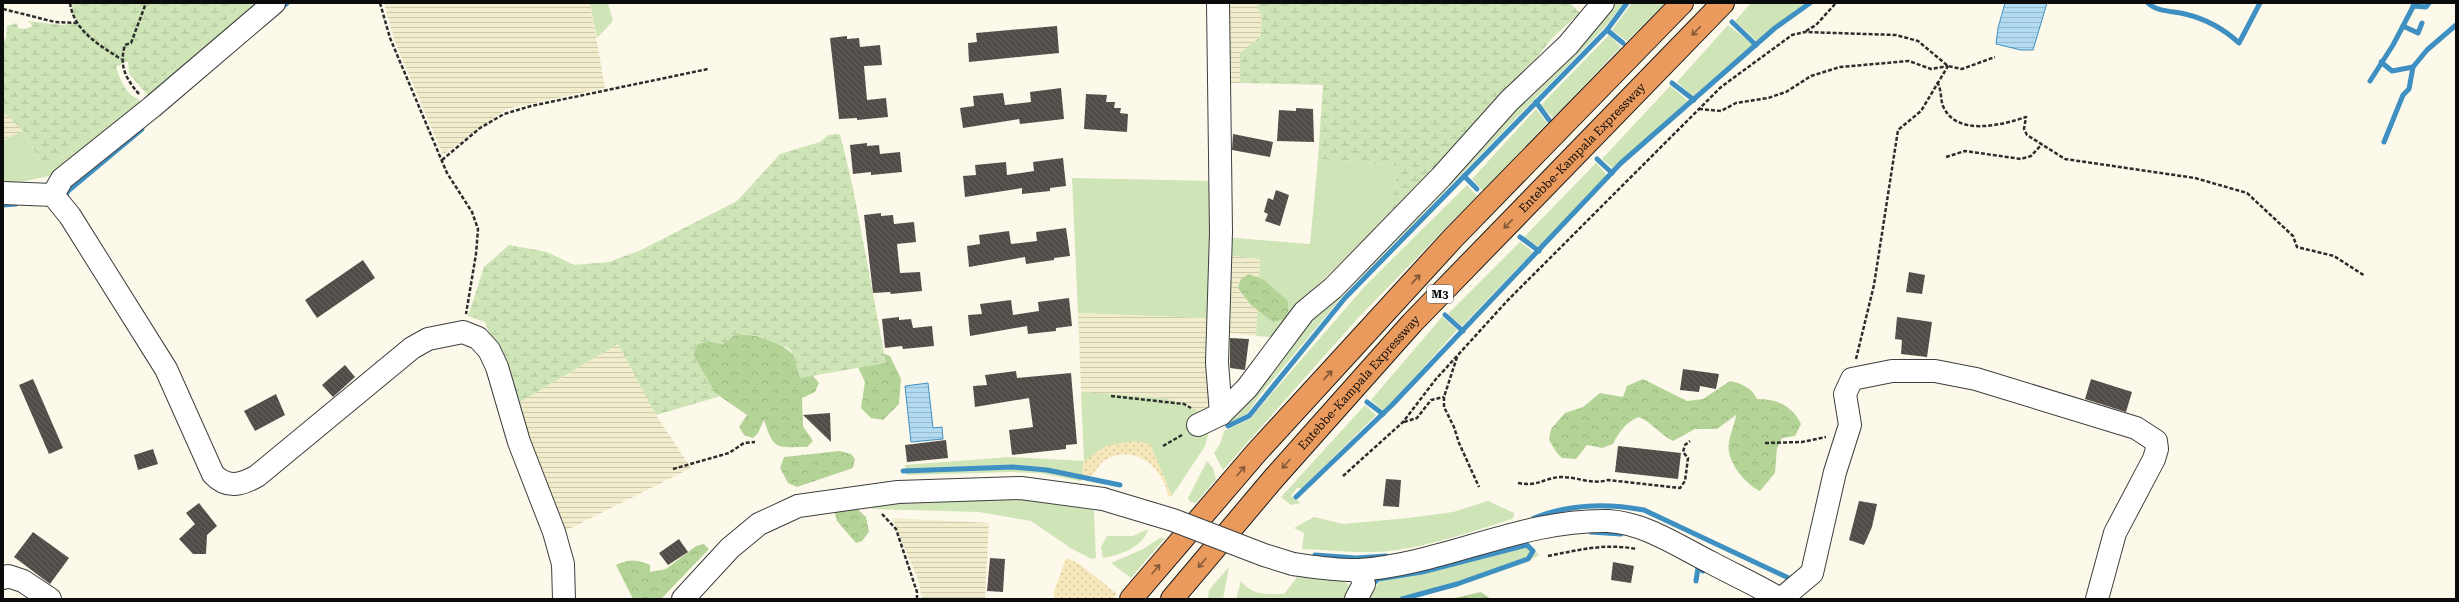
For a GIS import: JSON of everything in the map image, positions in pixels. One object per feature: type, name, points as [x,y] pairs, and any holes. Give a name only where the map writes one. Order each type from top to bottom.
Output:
[{"type":"highway","name":"M3","points":[[1131,599],[1256,453],[1449,243],[1682,3]]},
{"type":"highway","name":"Entebbe-Kampala Expressway","points":[[1172,599],[1274,478],[1412,322],[1723,3]]},
{"type":"street","points":[[53,195],[62,179],[152,107],[274,3]]},
{"type":"street","points":[[1210,419],[1217,363],[1221,232],[1218,3]]},
{"type":"street","points":[[1210,419],[1247,388],[1304,312],[1333,288],[1436,183],[1480,137],[1510,101],[1568,45],[1603,3]]},
{"type":"street","points":[[3,193],[53,195],[70,216],[166,369],[213,474],[222,482],[243,484],[257,476],[412,348],[428,339],[463,332],[478,338],[484,344],[497,367],[519,442],[558,545],[563,564],[564,599]]},
{"type":"street","points":[[683,599],[730,548],[759,524],[798,506],[898,492],[1021,488],[1103,499],[1173,520],[1264,555],[1293,564],[1320,568],[1359,570],[1454,551],[1545,526],[1609,521],[1643,527],[1756,584],[1780,599],[1812,573],[1835,472],[1850,425],[1845,394],[1852,379],[1892,371],[1935,371],[1976,379],[2136,428],[2156,441],[2157,449],[2154,459],[2115,533],[2098,599]]},
{"type":"street","points":[[1356,599],[1364,584],[1359,570]]},
{"type":"street","points":[[3,578],[8,576],[23,581],[50,599]]},
{"type":"path","points":[[70,3],[77,22],[90,40],[121,59]]},
{"type":"path","points":[[146,3],[137,30],[131,43],[125,45],[121,59],[124,73],[137,92],[152,107]]},
{"type":"path","points":[[380,3],[390,38],[447,173],[472,212],[478,229],[476,254],[463,332]]},
{"type":"path","points":[[1805,32],[1816,25],[1836,3]]},
{"type":"path","points":[[3,9],[55,22],[77,22]]},
{"type":"path","points":[[1343,476],[1403,422],[1436,379],[1524,283],[1699,109],[1727,82],[1792,35],[1805,32],[1896,35],[1918,41],[1948,66]]},
{"type":"path","points":[[1699,109],[1721,111],[1736,103],[1768,98],[1786,92],[1811,76],[1840,67],[1909,61],[1931,69],[1948,66],[1962,69],[1994,57]]},
{"type":"path","points":[[1852,379],[1874,285],[1898,130],[1921,111],[1937,82],[1948,66]]},
{"type":"path","points":[[442,160],[480,128],[504,114],[531,106],[708,69]]},
{"type":"path","points":[[1937,82],[1943,106],[1958,122],[1986,126],[2026,117],[2024,129],[2027,135],[2065,159],[2120,168],[2180,175],[2227,186],[2247,193],[2293,236],[2297,247],[2334,256],[2365,276]]},
{"type":"path","points":[[1946,157],[1965,151],[2021,159],[2031,156],[2042,144]]},
{"type":"path","points":[[1458,355],[1444,397],[1444,407],[1480,487]]},
{"type":"path","points":[[1111,396],[1184,404],[1210,419]]},
{"type":"path","points":[[1403,422],[1417,418],[1431,400],[1444,397]]},
{"type":"path","points":[[1765,442],[1796,442],[1822,439],[1850,425]]},
{"type":"path","points":[[1518,483],[1532,486],[1561,477],[1600,482],[1608,480],[1680,488],[1685,481],[1688,458],[1683,452],[1685,445],[1690,441]]},
{"type":"path","points":[[673,469],[729,453],[744,443],[755,442]]},
{"type":"path","points":[[880,512],[896,529],[917,592],[917,599]]},
{"type":"path","points":[[1548,556],[1586,548],[1617,545],[1642,550]]},
{"type":"shaded area","points":[[384,3],[590,3],[605,88],[506,109],[443,155],[395,42]]},
{"type":"shaded area","points":[[1225,3],[1256,3],[1262,17],[1260,37],[1240,53],[1240,83],[1226,83]]},
{"type":"shaded area","points":[[3,111],[23,131],[3,140]]},
{"type":"shaded area","points":[[1226,255],[1260,259],[1256,336],[1222,332]]},
{"type":"shaded area","points":[[1078,313],[1209,318],[1213,417],[1165,398],[1081,392]]},
{"type":"shaded area","points":[[618,344],[656,415],[691,468],[561,533],[515,405]]},
{"type":"shaded area","points":[[892,518],[989,523],[985,599],[922,599],[919,582]]},
{"type":"green space","points":[[73,3],[244,3],[146,93],[129,74],[128,61],[116,67],[127,90],[138,99],[46,170],[23,131],[3,111],[3,39],[6,39],[7,26],[17,23],[18,28],[25,29],[33,26],[28,21],[62,25],[77,23],[71,11]]},
{"type":"green space","points":[[244,3],[263,3],[149,96],[146,93]]},
{"type":"green space","points":[[590,3],[608,3],[613,21],[597,38]]},
{"type":"green space","points":[[1256,3],[1570,3],[1580,13],[1552,38],[1500,105],[1391,212],[1398,166],[1318,159],[1323,85],[1240,83],[1240,53],[1260,37],[1262,17]]},
{"type":"green space","points":[[1612,3],[1624,3],[1605,27],[1342,297],[1260,395],[1247,414],[1229,423],[1230,413],[1300,326]]},
{"type":"green space","points":[[1632,3],[1665,3],[1627,41],[1612,30]]},
{"type":"green space","points":[[1751,3],[1805,3],[1757,41],[1735,21]]},
{"type":"green space","points":[[1728,25],[1753,45],[1693,96],[1677,82]]},
{"type":"green space","points":[[1609,35],[1621,47],[1553,118],[1541,105]]},
{"type":"green space","points":[[1670,86],[1688,101],[1613,168],[1602,159]]},
{"type":"green space","points":[[138,99],[142,103],[58,174],[3,186],[3,140],[23,131],[46,170]]},
{"type":"green space","points":[[1536,109],[1547,123],[1483,191],[1472,179]]},
{"type":"green space","points":[[840,134],[853,188],[886,363],[800,378],[792,352],[788,348],[753,335],[736,334],[722,344],[709,341],[697,344],[693,355],[715,393],[721,396],[656,415],[618,344],[515,405],[485,322],[468,316],[484,267],[509,245],[547,252],[574,265],[609,262],[641,250],[737,201],[780,154],[820,142],[828,135]]},
{"type":"green space","points":[[1318,159],[1398,166],[1391,212],[1311,292],[1281,338],[1256,336],[1260,259],[1226,255],[1224,237],[1310,244]]},
{"type":"green space","points":[[1596,163],[1607,175],[1539,247],[1524,237]]},
{"type":"green space","points":[[1072,178],[1215,181],[1208,318],[1078,313]]},
{"type":"green space","points":[[1467,185],[1477,196],[1358,318],[1223,470],[1214,453],[1220,444],[1224,431],[1250,419],[1365,286]]},
{"type":"green space","points":[[1520,242],[1533,252],[1462,326],[1448,314]]},
{"type":"green space","points":[[1249,274],[1264,280],[1288,301],[1288,312],[1284,319],[1273,322],[1251,305],[1238,288],[1241,279]]},
{"type":"green space","points":[[1442,317],[1457,330],[1384,411],[1371,400]]},
{"type":"green space","points":[[736,334],[751,335],[763,338],[784,347],[801,362],[819,383],[815,392],[802,398],[803,426],[813,441],[807,447],[782,447],[778,445],[774,442],[767,430],[764,420],[758,433],[753,438],[744,435],[739,427],[747,415],[715,393],[693,355],[697,344],[709,341],[722,344]]},
{"type":"green space","points":[[875,350],[890,356],[901,379],[899,404],[883,420],[871,418],[861,408],[865,382],[856,363]]},
{"type":"green space","points":[[1643,379],[1687,401],[1703,399],[1730,381],[1734,382],[1749,389],[1757,399],[1771,400],[1783,404],[1793,412],[1801,424],[1795,436],[1782,438],[1777,448],[1775,473],[1760,491],[1748,483],[1737,471],[1730,456],[1730,435],[1736,415],[1717,429],[1695,429],[1673,441],[1639,417],[1623,428],[1613,444],[1602,448],[1587,445],[1576,459],[1562,458],[1557,453],[1549,440],[1551,429],[1565,413],[1583,407],[1600,393],[1623,397],[1627,386]]},
{"type":"green space","points":[[1081,392],[1165,398],[1213,417],[1205,446],[1172,496],[1150,444],[1084,461]]},
{"type":"green space","points":[[1365,405],[1376,415],[1302,488],[1297,488],[1291,496],[1301,503],[1291,505],[1281,497]]},
{"type":"green space","points":[[840,451],[851,454],[855,459],[853,468],[797,487],[788,483],[780,468],[784,457]]},
{"type":"green space","points":[[1009,457],[1084,461],[1081,481],[1039,473],[1012,472],[907,475],[905,465]]},
{"type":"green space","points":[[1207,461],[1213,468],[1216,479],[1196,503],[1190,502],[1188,498]]},
{"type":"green space","points":[[999,493],[1084,505],[1094,511],[1096,558],[1092,559],[1072,549],[1031,521],[979,512],[873,509],[870,506]]},
{"type":"green space","points":[[1488,501],[1514,513],[1514,516],[1512,519],[1455,537],[1397,550],[1361,552],[1302,549],[1304,533],[1294,528],[1314,517],[1343,524],[1453,512]]},
{"type":"green space","points":[[851,503],[866,517],[869,532],[862,541],[856,543],[837,521],[833,506]]},
{"type":"green space","points":[[1148,529],[1142,541],[1130,549],[1117,555],[1103,558],[1101,547],[1107,536],[1133,536]]},
{"type":"green space","points":[[1160,538],[1165,538],[1131,578],[1111,563],[1143,549]]},
{"type":"green space","points":[[1527,541],[1539,555],[1527,562],[1456,587],[1409,599],[1368,599],[1379,582],[1387,578],[1447,567]]},
{"type":"green space","points":[[704,544],[709,549],[661,599],[633,599],[616,565],[629,561],[637,561],[650,565],[650,572],[666,569],[696,546]]},
{"type":"green space","points":[[1229,567],[1223,599],[1208,599],[1209,590]]},
{"type":"green space","points":[[1300,569],[1343,581],[1354,588],[1350,599],[1236,599],[1241,581],[1245,586],[1255,592],[1266,594],[1284,594],[1295,580]]},
{"type":"green space","points":[[1481,592],[1491,599],[1450,599]]},
{"type":"sand","points":[[1134,441],[1150,444],[1172,496],[1168,496],[1165,485],[1153,467],[1145,460],[1136,456],[1125,454],[1115,456],[1102,462],[1092,476],[1082,475],[1084,461],[1106,446]]},
{"type":"sand","points":[[1066,558],[1078,563],[1117,594],[1113,599],[1054,599],[1054,592]]},
{"type":"water","points":[[2005,3],[2047,3],[2033,50],[2021,50],[1996,44],[1998,28]]},
{"type":"water","points":[[928,383],[933,428],[942,427],[943,439],[911,442],[905,386]]},
{"type":"building","points":[[1057,26],[1059,53],[969,62],[968,43],[977,42],[976,33]]},
{"type":"building","points":[[847,36],[847,39],[859,38],[860,47],[880,45],[882,65],[864,66],[867,100],[886,98],[888,117],[857,120],[857,118],[839,119],[830,38]]},
{"type":"building","points":[[1061,88],[1064,119],[1020,124],[1019,119],[963,128],[960,108],[974,106],[973,96],[1003,93],[1005,105],[1031,102],[1030,92]]},
{"type":"building","points":[[1086,94],[1107,95],[1106,102],[1115,102],[1114,108],[1121,108],[1120,113],[1128,114],[1127,132],[1084,129]]},
{"type":"building","points":[[1296,108],[1313,109],[1314,142],[1277,141],[1279,110],[1296,111]]},
{"type":"building","points":[[1233,134],[1273,142],[1270,157],[1232,150]]},
{"type":"building","points":[[867,143],[867,146],[879,145],[880,154],[900,152],[902,172],[871,175],[871,172],[853,174],[850,145]]},
{"type":"building","points":[[1063,158],[1066,186],[1050,188],[1050,191],[1022,194],[1022,188],[965,197],[963,176],[976,175],[975,165],[1006,162],[1007,175],[1034,171],[1033,162]]},
{"type":"building","points":[[1276,190],[1289,195],[1280,226],[1265,221],[1268,214],[1264,212],[1268,198],[1273,200]]},
{"type":"building","points":[[881,213],[881,216],[893,215],[894,224],[914,222],[916,242],[897,244],[900,273],[920,272],[922,291],[891,294],[890,292],[873,293],[864,215]]},
{"type":"building","points":[[1066,228],[1070,256],[1026,264],[1025,257],[969,267],[967,246],[980,244],[979,235],[1009,231],[1011,244],[1037,241],[1036,232]]},
{"type":"building","points":[[363,260],[375,278],[317,318],[305,300]]},
{"type":"building","points":[[1909,272],[1925,275],[1922,294],[1906,292]]},
{"type":"building","points":[[1069,298],[1072,326],[1056,328],[1056,331],[1028,334],[1027,326],[970,336],[968,315],[982,314],[980,304],[1011,300],[1013,315],[1039,311],[1038,302]]},
{"type":"building","points":[[899,317],[899,320],[911,319],[913,328],[932,326],[934,346],[903,349],[902,346],[885,348],[882,319]]},
{"type":"building","points":[[1897,317],[1932,322],[1927,357],[1901,354],[1902,340],[1895,339]]},
{"type":"building","points":[[1230,338],[1249,339],[1245,370],[1230,368]]},
{"type":"building","points":[[345,365],[355,377],[333,397],[322,385]]},
{"type":"building","points":[[1683,369],[1719,374],[1716,389],[1700,386],[1699,392],[1680,390]]},
{"type":"building","points":[[1016,371],[1017,378],[1071,373],[1077,444],[1066,445],[1066,449],[1012,455],[1009,430],[1033,427],[1029,398],[975,407],[973,386],[987,385],[985,375]]},
{"type":"building","points":[[33,379],[63,448],[49,454],[19,385]]},
{"type":"building","points":[[2091,379],[2132,392],[2126,412],[2085,399]]},
{"type":"building","points":[[276,394],[285,415],[255,431],[244,411]]},
{"type":"building","points":[[830,413],[831,442],[803,415]]},
{"type":"building","points":[[946,440],[948,458],[907,462],[905,445]]},
{"type":"building","points":[[1618,446],[1681,453],[1678,479],[1615,472]]},
{"type":"building","points":[[153,449],[158,464],[138,470],[134,455]]},
{"type":"building","points":[[1386,479],[1401,480],[1399,507],[1383,506]]},
{"type":"building","points":[[1859,501],[1877,504],[1872,527],[1864,545],[1849,540]]},
{"type":"building","points":[[199,503],[217,526],[207,535],[206,554],[193,554],[179,539],[195,524],[186,513]]},
{"type":"building","points":[[33,532],[69,558],[50,584],[14,557]]},
{"type":"building","points":[[679,539],[688,552],[668,565],[659,553]]},
{"type":"building","points":[[990,558],[1005,559],[1003,592],[987,591]]},
{"type":"building","points":[[1613,562],[1634,566],[1631,583],[1611,580]]},
{"type":"waterway","points":[[279,10],[287,3]]},
{"type":"waterway","points":[[1228,426],[1249,416],[1345,298],[1607,30],[1627,3]]},
{"type":"waterway","points":[[1296,497],[1392,405],[1621,163],[1775,28],[1810,3]]},
{"type":"waterway","points":[[2148,3],[2160,10],[2193,16],[2207,22],[2221,29],[2239,43],[2260,3]]},
{"type":"waterway","points":[[2370,81],[2393,45],[2415,3]]},
{"type":"waterway","points":[[2413,6],[2426,7],[2429,3]]},
{"type":"waterway","points":[[1732,22],[1756,45]]},
{"type":"waterway","points":[[2403,26],[2418,33],[2422,23]]},
{"type":"waterway","points":[[2413,67],[2427,50],[2456,25]]},
{"type":"waterway","points":[[1607,30],[1623,43]]},
{"type":"waterway","points":[[2381,62],[2392,71],[2413,67],[2409,89],[2403,95],[2384,142]]},
{"type":"waterway","points":[[1672,83],[1694,100]]},
{"type":"waterway","points":[[1536,102],[1549,120]]},
{"type":"waterway","points":[[68,199],[66,195],[68,191],[142,129]]},
{"type":"waterway","points":[[1597,159],[1612,173]]},
{"type":"waterway","points":[[1464,176],[1477,189]]},
{"type":"waterway","points":[[3,205],[16,204]]},
{"type":"waterway","points":[[1520,237],[1539,251]]},
{"type":"waterway","points":[[1445,315],[1463,331]]},
{"type":"waterway","points":[[1367,402],[1383,414]]},
{"type":"waterway","points":[[903,471],[1013,467],[1047,470],[1120,485]]},
{"type":"waterway","points":[[1534,518],[1547,513],[1574,507],[1616,506],[1644,510],[1795,581]]},
{"type":"waterway","points":[[1591,532],[1621,534]]},
{"type":"waterway","points":[[1371,586],[1378,579],[1422,572],[1527,545],[1533,551],[1528,559],[1457,584],[1402,599]]},
{"type":"waterway","points":[[1315,555],[1356,558],[1386,556]]},
{"type":"waterway","points":[[1696,581],[1698,568],[1703,571]]}]
